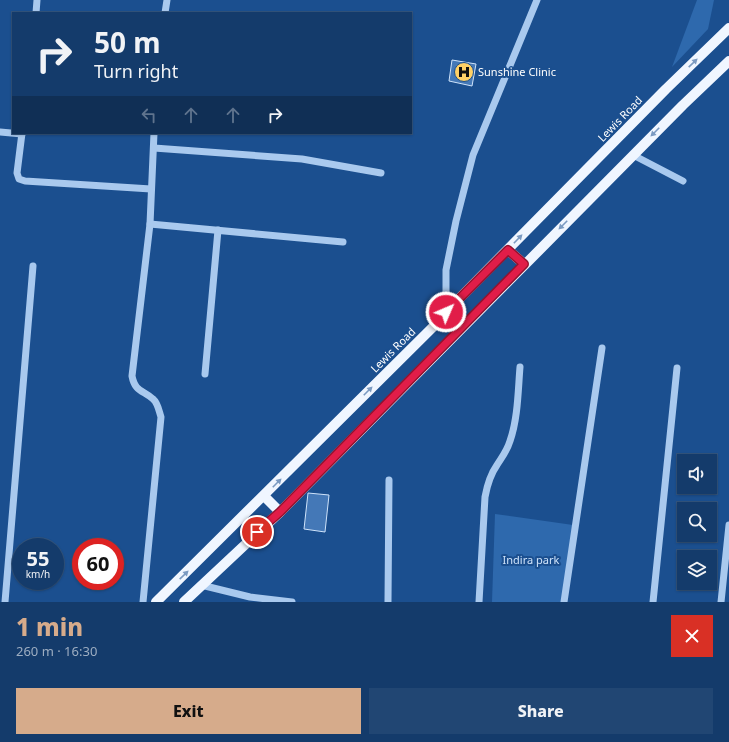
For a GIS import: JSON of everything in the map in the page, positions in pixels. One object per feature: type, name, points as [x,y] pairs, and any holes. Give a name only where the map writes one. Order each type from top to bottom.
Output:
[{"type":"main road","name":"Lewis Road","points":[[156,602],[436,325],[446,312],[666,89],[729,28]]},
{"type":"main road","points":[[184,602],[280,512],[524,264],[729,61]]},
{"type":"main road","points":[[508,250],[524,264]]},
{"type":"main road","points":[[264,496],[280,512]]},
{"type":"street","points":[[36,12],[37,0]]},
{"type":"street","points":[[165,12],[167,0]]},
{"type":"street","points":[[446,312],[446,270],[456,221],[473,155],[537,0]]},
{"type":"street","points":[[0,132],[12,133]]},
{"type":"street","points":[[22,134],[17,173],[19,179],[25,181],[151,189]]},
{"type":"street","points":[[143,602],[161,417],[158,407],[153,399],[133,384],[132,376],[150,224],[154,134]]},
{"type":"street","points":[[154,148],[302,159],[381,173]]},
{"type":"street","points":[[633,155],[683,181]]},
{"type":"street","points":[[150,224],[343,242]]},
{"type":"street","points":[[205,374],[218,230]]},
{"type":"street","points":[[5,602],[33,266]]},
{"type":"street","points":[[564,602],[602,348]]},
{"type":"street","points":[[479,602],[485,497],[488,483],[496,466],[506,454],[511,440],[515,422],[520,367]]},
{"type":"street","points":[[653,602],[677,368]]},
{"type":"street","points":[[388,602],[389,480]]},
{"type":"street","points":[[721,602],[729,525]]},
{"type":"street","points":[[201,585],[250,597],[273,601],[292,602]]},
{"type":"green space","points":[[697,0],[714,0],[708,29],[672,67]]},
{"type":"green space","name":"Indira park","points":[[495,514],[573,525],[564,602],[492,602]]},
{"type":"building","points":[[452,60],[476,64],[472,86],[449,81]]},
{"type":"building","points":[[308,493],[329,495],[325,532],[304,529]]},
{"type":"place","name":"Sunshine Clinic","points":[[464,72]]},
{"type":"route","points":[[257,532],[280,512],[524,264],[508,250],[446,312]]}]
